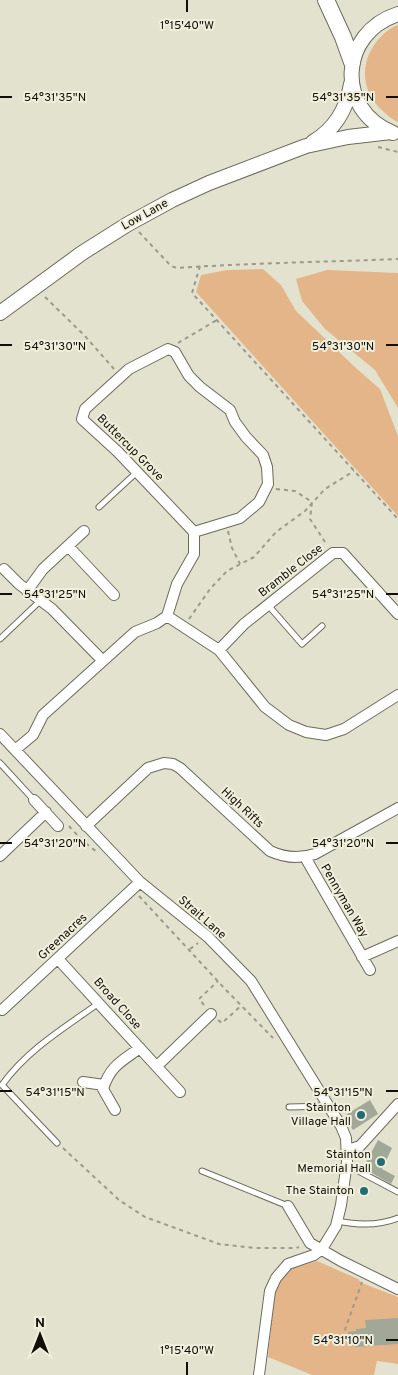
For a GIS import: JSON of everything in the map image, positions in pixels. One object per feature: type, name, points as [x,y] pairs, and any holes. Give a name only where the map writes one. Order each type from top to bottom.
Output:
[{"type":"highway","points":[[326,0],[340,29],[352,70]]},
{"type":"main road","points":[[393,16],[398,5]]},
{"type":"main road","name":"Low Lane","points":[[306,146],[321,137],[343,111],[349,95],[357,48],[365,35],[375,25],[393,16]]},
{"type":"main road","points":[[352,70],[355,95],[363,111],[371,120],[394,133]]},
{"type":"main road","name":"Low Lane","points":[[0,313],[82,253],[128,224],[172,200],[306,146],[348,137],[394,133]]},
{"type":"street","name":"Buttercup Grove","points":[[168,349],[129,369],[85,409],[82,418],[194,532]]},
{"type":"street","points":[[15,750],[33,735],[44,715],[135,632],[157,623],[167,616],[177,584],[194,554],[194,532],[240,518],[260,502],[268,484],[267,467],[263,455],[235,422],[230,410],[200,387],[189,376],[175,352],[168,349]]},
{"type":"street","points":[[27,591],[43,569],[84,531]]},
{"type":"street","points":[[68,546],[114,595]]},
{"type":"street","name":"Bramble Close","points":[[219,650],[244,624],[333,553],[343,553],[398,614]]},
{"type":"street","points":[[4,569],[27,591],[52,609],[103,661]]},
{"type":"street","points":[[167,616],[219,650],[265,707],[288,724],[306,732],[326,735],[344,729],[398,695]]},
{"type":"street","name":"Strait Lane","points":[[0,734],[86,826],[137,886],[208,937],[250,981],[341,1126],[348,1150]]},
{"type":"street","name":"High Rifts","points":[[86,826],[148,768],[164,763],[173,764],[180,768],[270,851],[280,856],[291,858],[315,854],[396,812]]},
{"type":"street","points":[[34,800],[58,826]]},
{"type":"street","points":[[0,856],[46,812]]},
{"type":"street","name":"Pennyman Way","points":[[304,857],[370,970]]},
{"type":"street","name":"Greenacres","points":[[2,1010],[137,886]]},
{"type":"street","name":"Pennyman Way","points":[[362,957],[398,941]]},
{"type":"street","name":"Broad Close","points":[[58,959],[180,1092]]},
{"type":"street","points":[[157,1066],[211,1014]]},
{"type":"street","points":[[115,1110],[103,1089],[107,1076],[116,1066],[140,1048]]},
{"type":"street","points":[[83,1082],[104,1085]]},
{"type":"street","points":[[259,1375],[270,1291],[276,1278],[288,1264],[314,1255],[322,1249],[337,1221],[345,1181],[348,1150],[360,1146],[398,1104]]},
{"type":"street","points":[[288,1206],[310,1243],[364,1273],[398,1289]]},
{"type":"lane","points":[[99,507],[137,472]]},
{"type":"lane","points":[[0,639],[40,601]]},
{"type":"lane","points":[[268,605],[302,644],[322,626]]},
{"type":"lane","points":[[0,763],[34,800]]},
{"type":"lane","points":[[57,1143],[2,1085],[15,1067],[33,1051],[99,1003]]},
{"type":"lane","points":[[289,1107],[329,1106]]},
{"type":"lane","points":[[347,1165],[398,1192]]},
{"type":"lane","points":[[202,1171],[288,1206]]},
{"type":"lane","points":[[337,1221],[362,1224],[386,1222],[398,1218]]},
{"type":"path","points":[[370,145],[398,152]]},
{"type":"path","points":[[133,235],[141,231],[171,266],[177,268],[261,262],[291,263],[398,259]]},
{"type":"path","points":[[200,266],[192,293],[398,519]]},
{"type":"path","points":[[43,295],[84,335],[121,377]]},
{"type":"path","points":[[168,349],[217,320]]},
{"type":"path","points":[[182,626],[226,571],[254,557],[276,532],[305,511],[325,488],[354,470]]},
{"type":"path","points":[[266,488],[295,491],[312,502]]},
{"type":"path","points":[[312,502],[310,519],[333,553]]},
{"type":"path","points":[[226,523],[232,548],[240,564]]},
{"type":"path","points":[[137,886],[226,990],[279,1044]]},
{"type":"path","points":[[57,1143],[119,1200],[145,1218],[219,1244],[255,1248],[296,1248],[300,1246]]},
{"type":"path","points":[[342,1338],[364,1273]]},
{"type":"shaded area","points":[[398,25],[398,122],[377,105],[371,97],[365,79],[365,69],[371,50],[377,41],[383,34]]},
{"type":"shaded area","points":[[263,269],[281,285],[296,311],[380,389],[398,436],[398,516],[196,292],[201,275],[227,270]]},
{"type":"shaded area","points":[[327,270],[398,273],[398,408],[375,370],[325,329],[302,301],[296,279]]},
{"type":"shaded area","points":[[317,1261],[358,1279],[362,1283],[398,1297],[398,1364],[377,1361],[374,1375],[312,1375],[268,1357],[275,1290],[287,1270]]},
{"type":"building","name":"Stainton Village Hall","points":[[370,1100],[378,1114],[353,1130],[344,1116]]},
{"type":"building","name":"Stainton Memorial Hall","points":[[378,1140],[392,1148],[382,1169],[395,1176],[391,1184],[363,1168]]},
{"type":"building","points":[[398,1318],[398,1344],[355,1347],[354,1340],[349,1340],[348,1332],[366,1328],[365,1320]]},
{"type":"place","name":"Stainton Village Hall","points":[[361,1115]]},
{"type":"place","name":"Stainton Memorial Hall","points":[[381,1162]]},
{"type":"place","name":"The Stainton","points":[[364,1191]]}]
